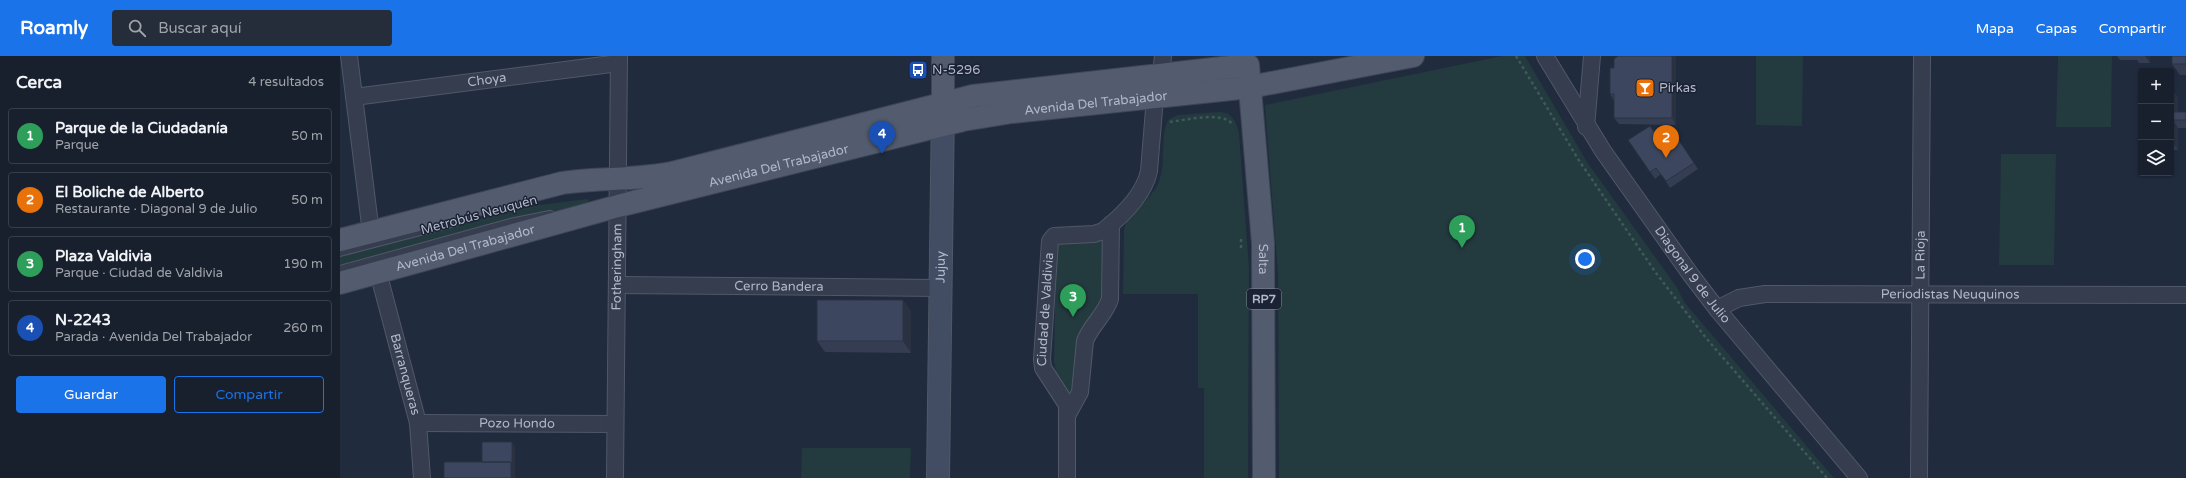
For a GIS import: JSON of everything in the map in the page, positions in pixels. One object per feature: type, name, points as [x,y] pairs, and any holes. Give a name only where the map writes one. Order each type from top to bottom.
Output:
[{"type":"main road","name":"Jujuy","points":[[943,56],[943,103]]},
{"type":"main road","name":"Avenida Del Trabajador","points":[[340,283],[618,206],[942,125],[1012,112],[1250,87],[1413,56]]},
{"type":"main road","name":"Avenida Del Trabajador","points":[[340,240],[543,187],[579,180],[654,177],[943,103],[1002,91],[1162,65],[1248,65]]},
{"type":"main road","name":"Salta","points":[[1248,65],[1263,250],[1264,478]]},
{"type":"street","points":[[349,56],[371,232]]},
{"type":"street","name":"Diagonal 9 de Julio","points":[[1545,56],[1586,127],[1717,308],[1859,478]]},
{"type":"street","points":[[1586,127],[1592,56]]},
{"type":"street","name":"La Rioja","points":[[1919,478],[1922,56]]},
{"type":"street","name":"Choya","points":[[354,97],[619,60]]},
{"type":"street","name":"Fotheringham","points":[[615,478],[619,60]]},
{"type":"street","name":"Ciudad de Valdivia","points":[[1067,478],[1068,414],[1063,398],[1043,368],[1050,241],[1054,236],[1094,234],[1103,231],[1141,192],[1147,181],[1154,97]]},
{"type":"street","name":"Jujuy","points":[[938,478],[943,103]]},
{"type":"street","name":"Ciudad de Valdivia","points":[[1068,414],[1080,392],[1085,341],[1088,333],[1108,307],[1110,299],[1111,224]]},
{"type":"street","name":"Barranqueras","points":[[378,272],[418,423],[422,478]]},
{"type":"street","name":"Cerro Bandera","points":[[617,285],[940,288]]},
{"type":"street","name":"Periodistas Neuquinos","points":[[1717,308],[1739,298],[1753,295],[2186,295]]},
{"type":"street","name":"Pozo Hondo","points":[[418,423],[615,424]]},
{"type":"lane","points":[[572,191],[618,179]]},
{"type":"lane","name":"Metrobús Neuquén","points":[[340,270],[522,220],[618,206]]},
{"type":"lane","name":"Metrobús Neuquén","points":[[340,252],[464,220]]},
{"type":"path","points":[[1516,56],[1578,159],[1656,273],[1706,338],[1827,478]]},
{"type":"path","points":[[1167,122],[1219,117],[1228,119],[1233,128]]},
{"type":"path","points":[[1240,233],[1241,254]]},
{"type":"green space","points":[[1502,56],[1525,56],[1587,162],[1676,286],[1685,303],[1834,478],[1279,478],[1278,274],[1265,105]]},
{"type":"green space","points":[[1756,56],[1803,56],[1802,126],[1756,125]]},
{"type":"green space","points":[[2058,56],[2112,56],[2111,127],[2056,127]]},
{"type":"green space","points":[[1219,112],[1230,115],[1233,118],[1239,133],[1249,268],[1248,478],[1204,478],[1204,388],[1198,388],[1198,294],[1123,294],[1124,230],[1126,222],[1158,184],[1162,168],[1165,128],[1168,120],[1177,115]]},
{"type":"green space","points":[[2001,154],[2056,154],[2054,265],[1999,265]]},
{"type":"green space","points":[[587,199],[589,200],[586,206],[514,218],[340,265],[340,255],[531,206]]},
{"type":"green space","points":[[1063,240],[1104,241],[1107,288],[1077,388],[1071,394],[1056,373],[1054,361],[1056,245]]},
{"type":"green space","points":[[802,448],[911,448],[910,478],[801,478]]},
{"type":"building","name":"Pirkas","points":[[1618,56],[1672,56],[1672,118],[1614,118],[1614,94],[1610,94],[1610,68],[1614,68],[1614,59]]},
{"type":"building","points":[[2172,56],[2186,56],[2186,64],[2172,64]]},
{"type":"building","points":[[2174,112],[2186,112],[2186,120],[2174,120]]},
{"type":"building","points":[[1650,126],[1657,136],[1670,127],[1694,163],[1666,181],[1656,168],[1650,172],[1628,140]]},
{"type":"building","points":[[817,300],[903,300],[903,341],[817,341]]},
{"type":"building","points":[[482,442],[512,442],[512,464],[511,462],[482,462]]},
{"type":"building","points":[[444,462],[511,462],[511,478],[444,478]]},
{"type":"place","name":"N-5296","points":[[918,70]]},
{"type":"place","name":"Pirkas","points":[[1645,88]]},
{"type":"place","name":"N-2243","points":[[882,154]]},
{"type":"place","name":"El Boliche de Alberto","points":[[1666,158]]},
{"type":"place","name":"Parque de la Ciudadanía","points":[[1462,248]]},
{"type":"place","name":"Plaza Valdivia","points":[[1073,317]]}]
